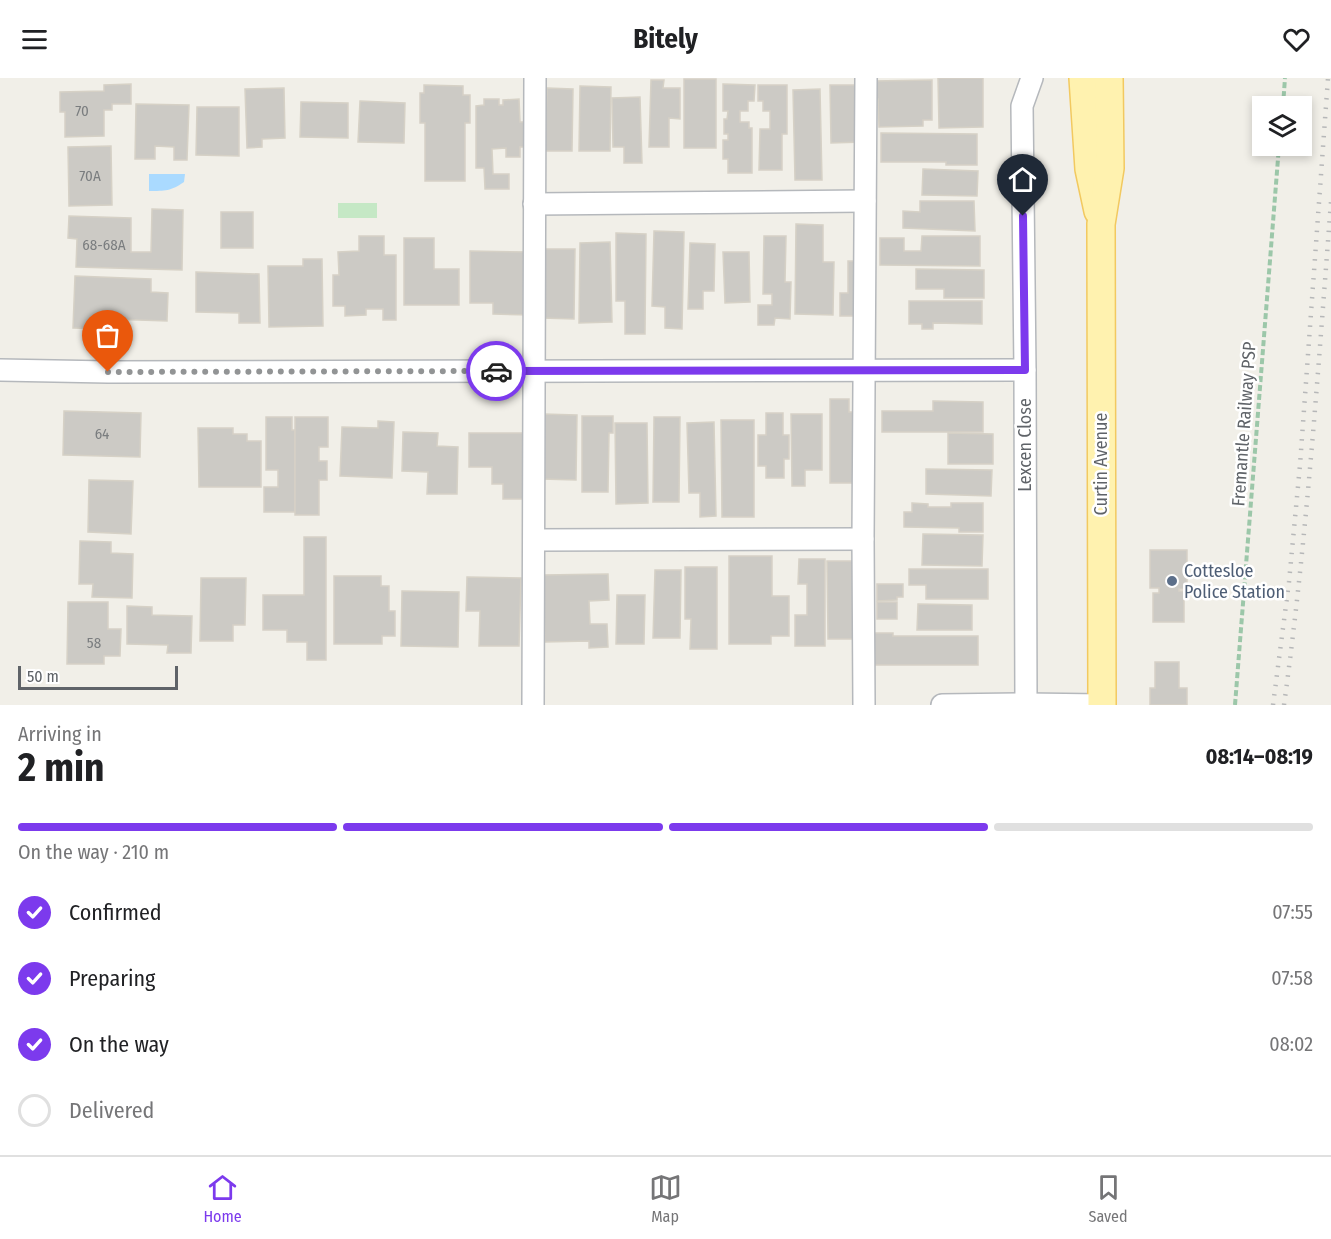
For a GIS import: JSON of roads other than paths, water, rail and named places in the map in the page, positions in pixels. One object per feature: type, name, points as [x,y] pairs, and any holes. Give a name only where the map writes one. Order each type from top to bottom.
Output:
[{"type":"main road","name":"Curtin Avenue","points":[[1083,78],[1089,170],[1101,224]]},
{"type":"main road","name":"Curtin Avenue","points":[[1102,705],[1101,224],[1110,168],[1109,78]]},
{"type":"street","points":[[533,705],[535,78]]},
{"type":"street","points":[[864,705],[866,78]]},
{"type":"street","name":"Lexcen Close","points":[[1026,704],[1022,106],[1032,78]]},
{"type":"street","points":[[534,204],[865,201]]},
{"type":"street","points":[[0,370],[108,372],[1025,370]]},
{"type":"street","points":[[534,540],[863,539]]},
{"type":"street","points":[[942,705],[1102,705]]},
{"type":"water","points":[[149,174],[185,174],[184,182],[171,189],[149,191]]},
{"type":"railway","points":[[1273,705],[1289,582],[1300,465],[1328,78]]},
{"type":"railway","points":[[1284,705],[1306,517],[1331,202]]},
{"type":"place","name":"Cottesloe Police Station","points":[[1172,581]]}]
